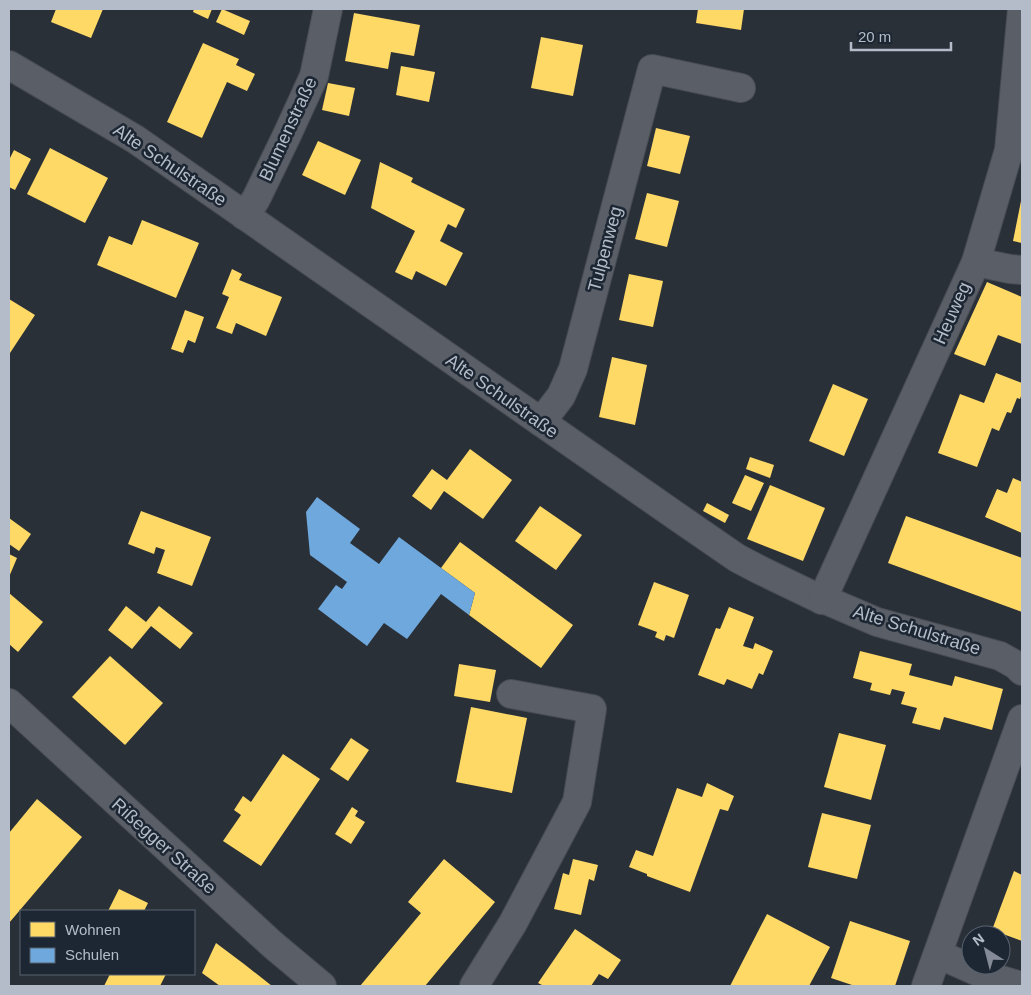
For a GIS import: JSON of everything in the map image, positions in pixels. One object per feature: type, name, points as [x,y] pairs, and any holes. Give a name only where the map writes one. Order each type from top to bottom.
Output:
[{"type":"street","name":"Blumenstraße","points":[[245,216],[256,199],[314,76],[328,9]]},
{"type":"street","name":"Heuweg","points":[[822,600],[976,262],[1009,150],[1022,9]]},
{"type":"street","name":"Alte Schulstraße","points":[[9,65],[135,139],[738,558],[822,600],[877,622],[1000,656],[1016,665],[1022,671]]},
{"type":"street","name":"Tulpenweg","points":[[541,422],[561,396],[573,369],[652,69],[741,88]]},
{"type":"street","points":[[976,262],[1022,270]]},
{"type":"street","points":[[474,986],[514,923],[577,802],[592,709],[511,694]]},
{"type":"street","name":"Rißegger Straße","points":[[9,703],[273,945],[322,986]]},
{"type":"street","points":[[926,986],[1022,719]]},
{"type":"street","points":[[938,954],[985,975],[1021,986]]},
{"type":"building: Wohnen","points":[[56,9],[103,9],[91,38],[51,22]]},
{"type":"building: Wohnen","points":[[194,9],[212,9],[208,19],[193,12]]},
{"type":"building: Wohnen","points":[[222,9],[250,21],[244,35],[216,22]]},
{"type":"building: Wohnen","points":[[698,9],[744,9],[741,30],[696,23]]},
{"type":"building: Wohnen","points":[[354,13],[420,25],[414,56],[391,52],[388,69],[345,61]]},
{"type":"building: Wohnen","points":[[541,37],[583,45],[573,96],[531,88]]},
{"type":"building: Wohnen","points":[[203,43],[239,59],[236,65],[255,74],[247,91],[227,82],[202,138],[167,122]]},
{"type":"building: Wohnen","points":[[401,66],[435,72],[429,102],[396,95]]},
{"type":"building: Wohnen","points":[[328,83],[355,88],[349,116],[322,110]]},
{"type":"building: Wohnen","points":[[656,128],[690,136],[680,174],[647,166]]},
{"type":"building: Wohnen","points":[[318,141],[361,160],[345,195],[302,175]]},
{"type":"building: Wohnen","points":[[50,148],[108,178],[85,223],[27,194]]},
{"type":"building: Wohnen","points":[[14,150],[31,159],[15,190],[9,187],[9,160]]},
{"type":"building: Wohnen","points":[[380,162],[413,178],[411,182],[465,209],[456,228],[448,224],[440,241],[463,253],[446,286],[416,271],[412,280],[395,272],[415,231],[371,208]]},
{"type":"building: Wohnen","points":[[647,193],[679,201],[667,247],[635,239]]},
{"type":"building: Wohnen","points":[[1022,201],[1022,243],[1013,241]]},
{"type":"building: Wohnen","points":[[142,220],[199,243],[176,298],[97,265],[109,236],[132,245]]},
{"type":"building: Wohnen","points":[[232,269],[242,274],[239,280],[282,297],[266,336],[236,323],[232,334],[216,328],[229,297],[222,294]]},
{"type":"building: Wohnen","points":[[629,274],[663,281],[653,327],[619,320]]},
{"type":"building: Wohnen","points":[[987,282],[1022,297],[1022,344],[998,335],[985,366],[954,354]]},
{"type":"building: Wohnen","points":[[9,299],[35,315],[10,353],[9,352]]},
{"type":"building: Wohnen","points":[[185,310],[204,317],[195,343],[188,340],[183,353],[171,349]]},
{"type":"building: Wohnen","points":[[612,357],[647,365],[635,425],[599,417]]},
{"type":"building: Wohnen","points":[[996,373],[1022,383],[1022,393],[1020,399],[1017,398],[1011,413],[1007,412],[999,431],[992,428],[977,467],[938,453],[960,394],[984,403]]},
{"type":"building: Wohnen","points":[[833,384],[868,399],[844,456],[809,441]]},
{"type":"building: Wohnen","points":[[470,449],[512,480],[483,519],[444,491],[431,510],[412,496],[432,469],[447,480]]},
{"type":"building: Wohnen","points":[[750,457],[774,465],[770,478],[746,469]]},
{"type":"building: Wohnen","points":[[745,475],[764,483],[751,511],[732,503]]},
{"type":"building: Wohnen","points":[[1013,478],[1022,482],[1022,533],[985,517],[997,489],[1007,493]]},
{"type":"building: Wohnen","points":[[770,485],[825,508],[803,561],[747,539]]},
{"type":"building: Wohnen","points":[[707,503],[729,515],[725,523],[703,511]]},
{"type":"building: Wohnen","points":[[540,506],[582,535],[556,570],[515,541]]},
{"type":"building: Wohnen","points":[[141,511],[211,537],[192,586],[157,573],[165,550],[156,547],[154,554],[128,544]]},
{"type":"building: Wohnen","points":[[906,516],[1022,558],[1022,612],[888,563]]},
{"type":"building: Wohnen","points":[[9,518],[31,534],[19,551],[9,544]]},
{"type":"building: Wohnen","points":[[460,542],[573,625],[541,668],[469,615],[475,593],[441,568]]},
{"type":"building: Wohnen","points":[[9,554],[17,558],[9,577]]},
{"type":"building: Wohnen","points":[[654,582],[689,595],[674,638],[666,635],[664,641],[655,637],[657,632],[638,625]]},
{"type":"building: Wohnen","points":[[9,593],[43,622],[18,652],[9,644]]},
{"type":"building: Wohnen","points":[[126,606],[146,622],[159,606],[193,633],[180,649],[151,626],[132,649],[108,630]]},
{"type":"building: Wohnen","points":[[729,607],[754,617],[743,646],[753,649],[755,643],[773,651],[763,675],[759,673],[752,689],[727,679],[724,685],[698,675],[716,628],[720,629]]},
{"type":"building: Wohnen","points":[[860,651],[912,664],[909,675],[952,686],[955,676],[1003,689],[992,730],[944,717],[940,730],[912,723],[917,708],[901,704],[905,692],[892,689],[890,695],[870,690],[872,683],[853,678]]},
{"type":"building: Wohnen","points":[[110,656],[163,703],[125,745],[72,697]]},
{"type":"building: Wohnen","points":[[459,664],[496,670],[490,702],[454,696]]},
{"type":"building: Wohnen","points":[[471,707],[527,718],[512,793],[456,782]]},
{"type":"building: Wohnen","points":[[839,733],[886,745],[871,800],[824,787]]},
{"type":"building: Wohnen","points":[[351,738],[369,750],[348,781],[330,769]]},
{"type":"building: Wohnen","points":[[283,754],[320,779],[261,866],[223,841],[241,815],[234,810],[243,796],[251,802]]},
{"type":"building: Wohnen","points":[[707,783],[734,796],[728,811],[720,809],[690,892],[647,876],[647,874],[629,867],[636,850],[653,856],[677,788],[702,797]]},
{"type":"building: Wohnen","points":[[37,799],[82,837],[9,923],[9,833]]},
{"type":"building: Wohnen","points":[[352,807],[358,811],[355,816],[365,822],[351,844],[335,834]]},
{"type":"building: Wohnen","points":[[822,813],[871,825],[857,879],[808,867]]},
{"type":"building: Wohnen","points":[[444,859],[495,902],[425,986],[360,986],[421,913],[408,902]]},
{"type":"building: Wohnen","points":[[573,859],[598,865],[594,881],[589,879],[581,915],[554,909],[563,873],[569,875]]},
{"type":"building: Wohnen","points":[[1014,871],[1022,875],[1022,941],[1011,937],[1011,925],[994,925]]},
{"type":"building: Wohnen","points":[[119,889],[148,903],[144,910],[108,910]]},
{"type":"building: Wohnen","points":[[767,914],[830,947],[809,986],[730,986]]},
{"type":"building: Wohnen","points":[[850,921],[910,941],[895,986],[855,986],[831,978]]},
{"type":"building: Wohnen","points":[[575,929],[621,960],[608,979],[599,974],[591,986],[544,986],[538,983]]},
{"type":"building: Wohnen","points":[[216,943],[272,986],[220,986],[202,973]]},
{"type":"building: Wohnen","points":[[110,975],[166,975],[160,986],[104,986]]},
{"type":"building: Schulen","points":[[317,497],[360,529],[350,543],[379,564],[399,537],[475,593],[469,615],[441,594],[407,639],[384,623],[367,646],[318,609],[336,585],[342,589],[347,582],[310,555],[306,512]]}]
